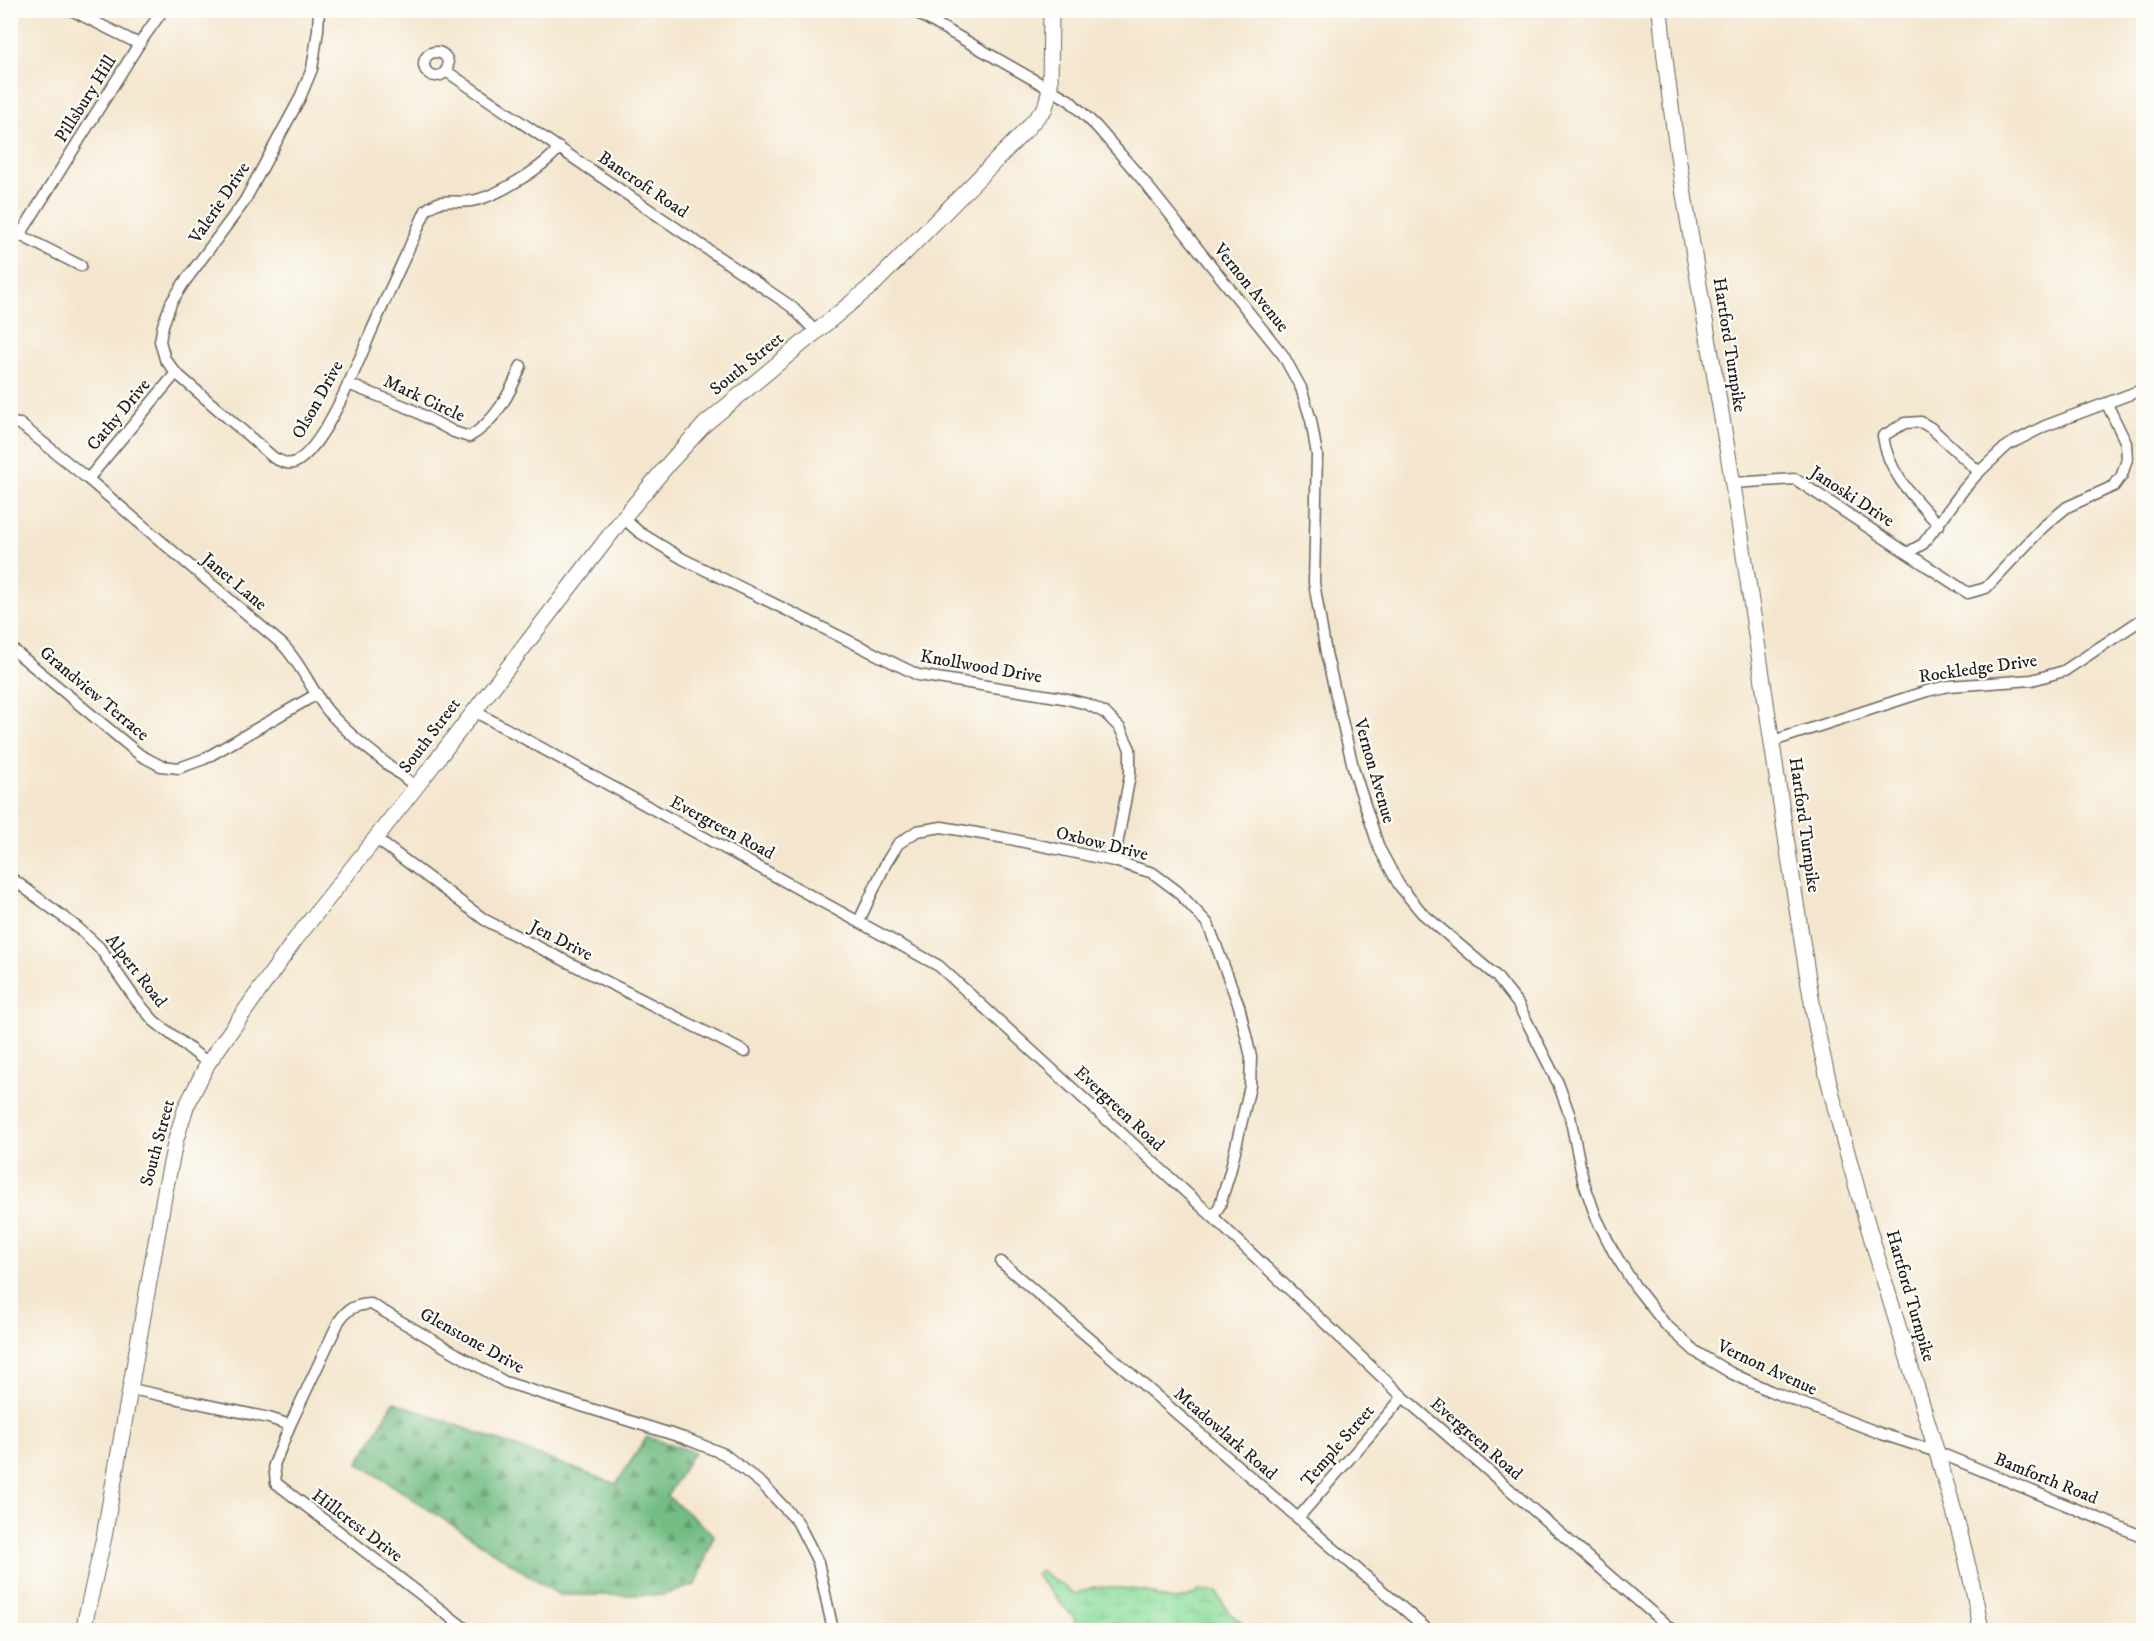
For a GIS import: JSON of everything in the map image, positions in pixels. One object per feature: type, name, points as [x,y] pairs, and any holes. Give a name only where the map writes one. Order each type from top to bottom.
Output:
[{"type":"street","name":"Pillsbury Hill","points":[[71,10],[139,44],[15,233],[81,266]]},
{"type":"street","points":[[139,44],[164,10]]},
{"type":"street","name":"Valerie Drive","points":[[176,373],[165,359],[160,341],[162,325],[171,303],[183,284],[244,202],[299,100],[312,69],[319,10]]},
{"type":"street","name":"Vernon Avenue","points":[[912,10],[1069,100],[1097,128],[1140,178],[1283,355],[1301,388],[1311,420],[1317,455],[1314,583],[1324,642],[1354,771],[1379,848],[1399,885],[1422,914],[1496,975],[1518,1004],[1558,1083],[1570,1116],[1583,1180],[1596,1217],[1613,1251],[1635,1286],[1670,1329],[1696,1352],[1731,1373],[1770,1391],[1882,1434],[1937,1452]]},
{"type":"street","name":"South Street","points":[[83,1630],[104,1537],[176,1139],[186,1107],[208,1063],[295,940],[416,787],[622,518],[705,424],[875,283],[1045,108],[1050,89],[1051,10]]},
{"type":"street","name":"Hartford Turnpike","points":[[1660,10],[1686,204],[1733,483],[1816,1026],[1831,1097],[1937,1452],[1982,1630]]},
{"type":"street","name":"Bancroft Road","points":[[446,71],[792,307],[816,332]]},
{"type":"street","name":"Olson Drive","points":[[176,373],[274,458],[287,464],[297,462],[309,452],[324,430],[348,384],[426,210],[444,200],[471,201],[503,189],[533,171],[554,155],[559,148]]},
{"type":"street","name":"Mark Circle","points":[[348,384],[409,408],[468,437],[482,429],[510,394],[521,366]]},
{"type":"street","name":"Cathy Drive","points":[[88,478],[176,373]]},
{"type":"street","points":[[1907,553],[1923,544],[1964,489],[2008,445],[2045,426],[2144,389]]},
{"type":"street","name":"Janoski Drive","points":[[1733,483],[1795,479],[1968,593],[1986,588],[2043,527],[2067,507],[2114,486],[2121,476],[2127,459],[2126,443],[2107,404]]},
{"type":"street","points":[[1939,525],[1899,479],[1885,452],[1883,436],[1905,423],[1921,422],[1931,428],[1979,472]]},
{"type":"street","name":"Janet Lane","points":[[10,423],[20,424],[88,478],[284,645],[295,657],[327,710],[347,730],[416,787]]},
{"type":"street","name":"Knollwood Drive","points":[[622,518],[639,532],[683,559],[918,675],[1063,698],[1087,704],[1105,713],[1120,728],[1130,749],[1130,775],[1114,861]]},
{"type":"street","name":"Rockledge Drive","points":[[1773,741],[1928,691],[1949,686],[2032,680],[2064,671],[2144,618]]},
{"type":"street","name":"Grandview Terrace","points":[[10,647],[140,755],[161,766],[179,768],[204,759],[317,694]]},
{"type":"street","name":"Evergreen Road","points":[[474,711],[939,966],[1403,1397],[1672,1630]]},
{"type":"street","name":"Oxbow Drive","points":[[859,921],[886,863],[898,844],[917,831],[942,827],[1114,861],[1153,873],[1177,891],[1208,924],[1239,1006],[1251,1058],[1250,1086],[1230,1172],[1220,1204],[1212,1218]]},
{"type":"street","name":"Jen Drive","points":[[375,838],[484,920],[745,1052]]},
{"type":"street","name":"Alpert Road","points":[[10,877],[78,928],[99,947],[136,1000],[154,1021],[208,1063]]},
{"type":"street","name":"Meadowlark Road","points":[[1001,1262],[1428,1630]]},
{"type":"street","name":"Glenstone Drive","points":[[290,1425],[339,1321],[347,1310],[358,1305],[371,1304],[505,1382],[684,1438],[724,1454],[762,1484],[797,1521],[818,1562],[833,1630]]},
{"type":"street","points":[[131,1389],[269,1418],[290,1425]]},
{"type":"street","name":"Temple Street","points":[[1298,1518],[1403,1397]]},
{"type":"street","name":"Hillcrest Drive","points":[[290,1425],[274,1465],[276,1483],[467,1630]]},
{"type":"street","name":"Bamforth Road","points":[[1937,1452],[2144,1537]]},
{"type":"green space","points":[[394,1402],[616,1484],[647,1437],[694,1452],[667,1496],[714,1535],[696,1585],[663,1595],[559,1595],[358,1463]]},
{"type":"green space","points":[[1041,1571],[1075,1594],[1094,1587],[1135,1589],[1166,1599],[1177,1600],[1200,1591],[1217,1592],[1231,1614],[1251,1630],[1078,1630],[1074,1618],[1035,1574]]}]
